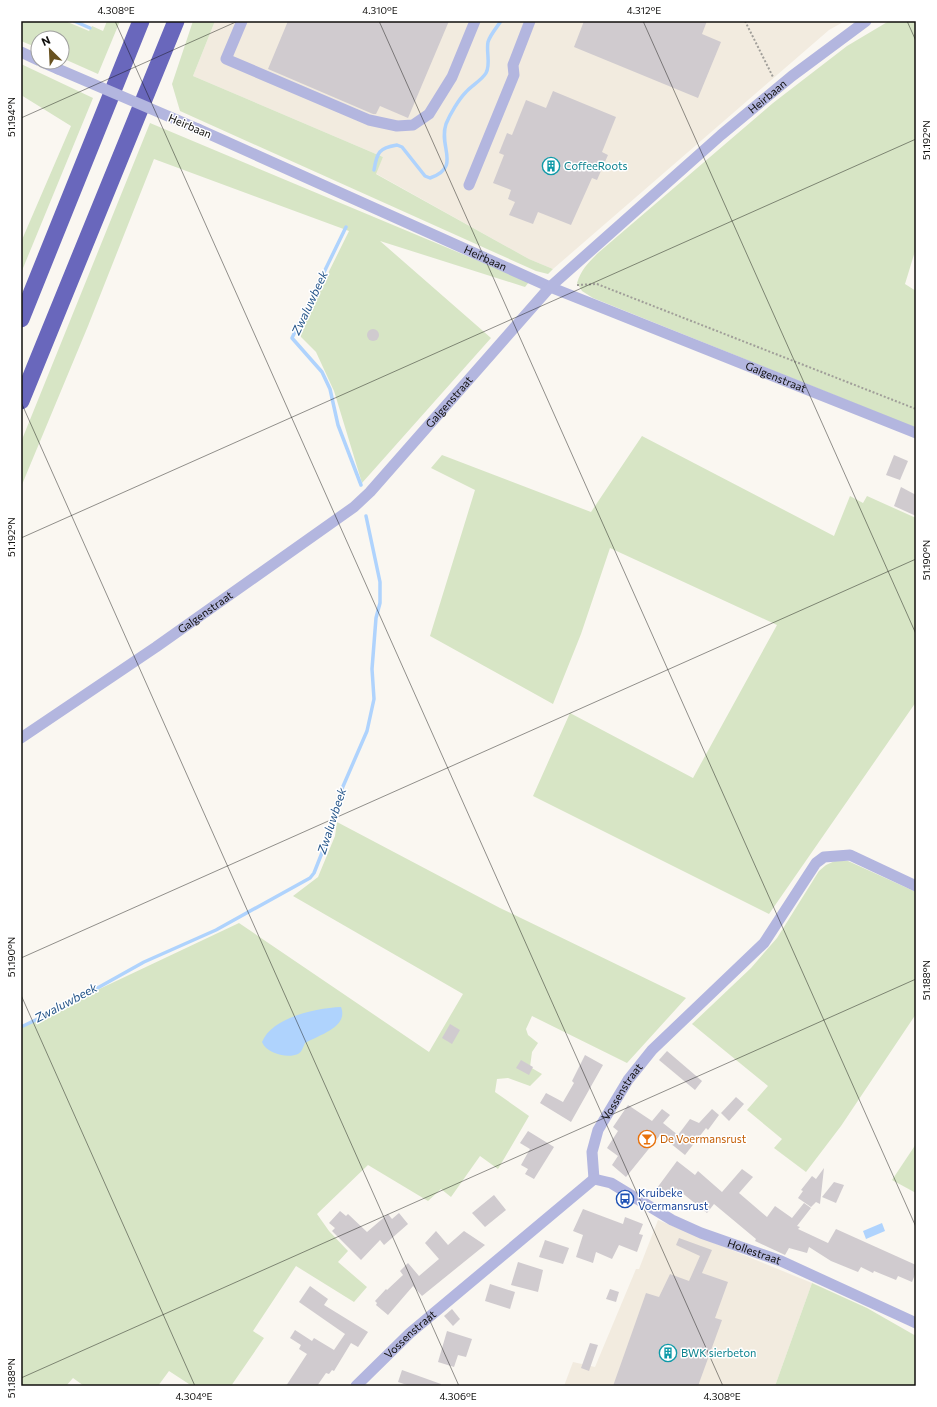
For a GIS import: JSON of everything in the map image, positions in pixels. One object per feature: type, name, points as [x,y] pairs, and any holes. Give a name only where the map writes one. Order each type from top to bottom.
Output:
[{"type":"highway","points":[[21,319],[141,21]]},
{"type":"highway","points":[[21,401],[176,21]]},
{"type":"street","points":[[242,21],[226,59],[370,120],[397,126],[413,125],[429,114],[452,77],[475,21]]},
{"type":"street","points":[[469,185],[514,76],[513,65],[530,21]]},
{"type":"street","name":"Heirbaan","points":[[60,70],[198,129],[550,287],[668,182],[778,88],[866,21]]},
{"type":"street","name":"Galgenstraat","points":[[21,738],[156,647],[354,507],[376,486],[550,287],[916,433]]},
{"type":"street","name":"Vossenstraat","points":[[356,1386],[410,1333],[594,1179],[592,1152],[598,1130],[628,1080],[652,1050],[764,943],[816,863],[824,857],[850,855],[916,886]]},
{"type":"street","name":"Hollestraat","points":[[594,1179],[611,1183],[672,1220],[708,1236],[781,1261],[916,1323]]},
{"type":"path","points":[[744,21],[778,88]]},
{"type":"path","points":[[573,285],[596,284],[916,409]]},
{"type":"shaded area","points":[[215,21],[845,21],[829,30],[553,269],[529,259],[375,173],[383,157],[193,76]]},
{"type":"shaded area","points":[[658,1220],[812,1283],[775,1386],[564,1386],[573,1362],[595,1367],[636,1269],[639,1269]]},
{"type":"green space","points":[[21,21],[65,21],[89,31],[92,26],[103,31],[107,21],[120,21],[98,74],[70,62],[70,30],[30,30],[30,45],[21,41]]},
{"type":"green space","points":[[193,21],[215,21],[193,76],[383,157],[376,174],[529,259],[553,269],[548,274],[536,271],[180,111],[172,84]]},
{"type":"green space","points":[[889,21],[916,21],[916,248],[905,284],[916,291],[916,428],[593,298],[582,291],[577,283],[579,278],[585,267],[598,253],[773,103],[847,46]]},
{"type":"green space","points":[[21,64],[30,68],[30,70],[34,70],[93,98],[21,273],[21,242],[71,126],[21,95]]},
{"type":"green space","points":[[150,123],[529,282],[525,287],[380,241],[491,338],[362,483],[334,391],[316,352],[298,334],[349,231],[154,159],[88,326],[21,487],[21,442]]},
{"type":"green space","points":[[642,436],[834,536],[850,496],[863,503],[867,496],[916,518],[916,702],[769,914],[533,796],[570,713],[693,778],[777,625],[610,548],[581,634],[553,704],[430,636],[475,490],[431,468],[442,455],[591,512]]},
{"type":"green space","points":[[337,822],[500,908],[686,998],[627,1063],[532,1016],[526,1029],[528,1035],[538,1043],[532,1052],[530,1067],[542,1074],[530,1086],[508,1078],[497,1079],[495,1092],[529,1116],[498,1169],[480,1156],[451,1197],[441,1189],[428,1201],[368,1165],[317,1214],[329,1231],[348,1251],[338,1262],[367,1287],[354,1302],[296,1266],[253,1331],[264,1338],[231,1386],[192,1386],[169,1371],[158,1386],[84,1386],[73,1378],[66,1386],[21,1386],[21,1026],[239,923],[429,1052],[463,994],[293,896],[318,877],[335,836]]},
{"type":"green space","points":[[837,860],[848,861],[916,892],[916,1014],[841,1126],[806,1172],[774,1148],[782,1139],[747,1110],[768,1086],[692,1024],[751,968],[777,938],[819,871],[826,865]]},
{"type":"green space","points":[[916,1144],[916,1193],[892,1180]]},
{"type":"green space","points":[[812,1283],[867,1308],[916,1336],[916,1386],[775,1386]]},
{"type":"water","points":[[341,1007],[341,1020],[337,1025],[331,1030],[305,1043],[298,1054],[288,1056],[277,1054],[264,1046],[262,1042],[267,1033],[285,1020],[320,1009]]},
{"type":"water","points":[[882,1223],[885,1231],[866,1239],[863,1231]]},
{"type":"building","points":[[288,21],[449,21],[408,118],[380,106],[376,114],[373,114],[268,69]]},
{"type":"building","points":[[584,21],[707,21],[702,34],[721,42],[698,98],[574,47]]},
{"type":"building","name":"CoffeeRoots","points":[[553,91],[616,117],[602,152],[608,155],[597,180],[592,178],[571,225],[538,212],[533,224],[509,215],[515,202],[508,199],[511,190],[493,183],[504,155],[499,153],[507,133],[512,135],[526,100],[546,108]]},
{"type":"building","points":[[371,329],[375,329],[379,335],[375,341],[371,341],[367,337],[367,333]]},
{"type":"building","points":[[894,455],[908,461],[900,480],[886,475]]},
{"type":"building","points":[[901,487],[916,495],[916,516],[894,506]]},
{"type":"building","points":[[450,1024],[460,1030],[452,1044],[442,1038]]},
{"type":"building","points":[[667,1051],[702,1081],[695,1090],[659,1060]]},
{"type":"building","points":[[585,1055],[603,1065],[571,1122],[540,1103],[546,1093],[563,1102],[574,1083],[572,1081]]},
{"type":"building","points":[[521,1060],[533,1067],[529,1075],[516,1068]]},
{"type":"building","points":[[736,1097],[744,1104],[729,1121],[721,1113]]},
{"type":"building","points":[[628,1105],[652,1121],[662,1109],[670,1115],[663,1123],[678,1135],[690,1119],[699,1123],[712,1109],[719,1115],[708,1130],[706,1128],[685,1155],[660,1135],[626,1177],[612,1165],[618,1156],[607,1148],[618,1131],[613,1127]]},
{"type":"building","points":[[528,1131],[554,1147],[534,1179],[525,1174],[528,1169],[521,1165],[530,1149],[520,1143]]},
{"type":"building","points":[[677,1161],[695,1175],[698,1171],[722,1192],[742,1169],[753,1177],[739,1193],[767,1217],[775,1206],[792,1218],[804,1203],[811,1208],[797,1226],[800,1227],[798,1229],[828,1243],[836,1229],[916,1265],[916,1272],[912,1282],[898,1276],[896,1280],[874,1271],[873,1273],[861,1267],[858,1272],[831,1261],[809,1247],[807,1253],[789,1248],[785,1255],[755,1241],[756,1239],[714,1204],[707,1213],[676,1188],[669,1197],[657,1188]]},
{"type":"building","points":[[824,1168],[820,1204],[816,1202],[811,1207],[798,1198],[803,1191],[801,1190],[812,1176],[816,1179]]},
{"type":"building","points":[[834,1182],[844,1185],[836,1203],[822,1197]]},
{"type":"building","points":[[494,1195],[506,1210],[485,1227],[472,1213]]},
{"type":"building","points":[[583,1209],[623,1224],[625,1217],[643,1224],[639,1234],[643,1235],[637,1252],[619,1245],[612,1259],[596,1252],[593,1263],[576,1257],[583,1235],[573,1231]]},
{"type":"building","points":[[340,1211],[346,1216],[348,1214],[367,1232],[388,1214],[392,1219],[399,1213],[408,1224],[384,1245],[380,1240],[361,1260],[332,1231],[335,1228],[329,1223]]},
{"type":"building","points":[[436,1231],[448,1245],[464,1231],[485,1245],[422,1296],[413,1286],[388,1315],[376,1305],[377,1303],[375,1301],[386,1289],[387,1290],[403,1275],[400,1271],[408,1263],[419,1276],[439,1259],[425,1243]]},
{"type":"building","name":"BWK sierbeton","points":[[679,1238],[712,1250],[702,1273],[728,1282],[715,1318],[722,1320],[698,1386],[613,1386],[646,1293],[659,1297],[670,1274],[689,1281],[700,1256],[676,1245]]},
{"type":"building","points":[[545,1240],[569,1248],[563,1264],[539,1257]]},
{"type":"building","points":[[518,1262],[543,1270],[538,1292],[511,1285]]},
{"type":"building","points":[[490,1284],[515,1292],[510,1309],[485,1301]]},
{"type":"building","points":[[310,1286],[328,1299],[324,1305],[368,1332],[358,1347],[351,1343],[334,1371],[332,1370],[329,1374],[326,1373],[317,1386],[286,1386],[307,1354],[299,1349],[301,1345],[290,1338],[295,1330],[312,1341],[314,1338],[334,1350],[345,1334],[299,1302]]},
{"type":"building","points":[[610,1289],[619,1292],[616,1302],[606,1299]]},
{"type":"building","points":[[452,1309],[460,1319],[453,1326],[444,1316]]},
{"type":"building","points":[[447,1331],[472,1339],[466,1357],[458,1355],[454,1367],[438,1362]]},
{"type":"building","points":[[590,1343],[598,1345],[589,1371],[581,1368]]},
{"type":"building","points":[[402,1370],[441,1384],[441,1386],[410,1386],[398,1382]]},
{"type":"waterway","points":[[74,21],[90,28]]},
{"type":"waterway","name":"Zwaluwbeek","points":[[374,170],[376,159],[380,152],[383,149],[397,145],[402,147],[425,176],[430,178],[440,173],[445,168],[447,162],[444,132],[446,124],[460,99],[486,73],[488,66],[488,42],[501,21]]},
{"type":"waterway","name":"Zwaluwbeek","points":[[346,227],[292,338],[322,372],[330,389],[338,425],[361,485]]},
{"type":"waterway","name":"Zwaluwbeek","points":[[21,1027],[67,1005],[144,962],[216,930],[310,878],[314,873],[329,835],[341,791],[367,731],[374,699],[372,669],[376,618],[380,603],[380,582],[366,516]]},
{"type":"place","name":"CoffeeRoots","points":[[551,166]]},
{"type":"place","name":"De Voermansrust","points":[[647,1139]]},
{"type":"place","name":"Kruibeke Voermansrust","points":[[625,1199]]},
{"type":"place","name":"BWK sierbeton","points":[[668,1353]]}]
